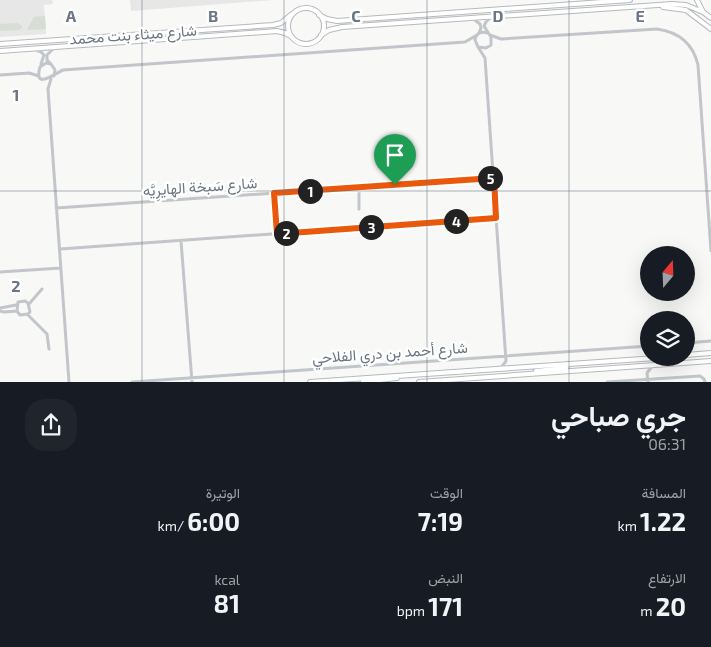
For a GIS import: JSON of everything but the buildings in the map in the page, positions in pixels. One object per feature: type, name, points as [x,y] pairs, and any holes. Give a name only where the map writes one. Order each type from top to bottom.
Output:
[{"type":"main road","points":[[630,0],[337,20],[328,19],[307,8],[292,14],[288,26],[292,37],[299,42],[307,44],[315,41],[329,30],[338,27],[653,5],[682,4],[703,12],[710,19]]},
{"type":"main road","points":[[697,0],[703,12]]},
{"type":"main road","points":[[653,5],[686,10],[711,29]]},
{"type":"main road","name":"شارع ميثاء بنت محمد","points":[[0,44],[273,25],[292,14]]},
{"type":"main road","points":[[319,15],[323,26],[321,35]]},
{"type":"main road","name":"شارع ميثاء بنت محمد","points":[[0,51],[276,32],[285,33],[292,37]]},
{"type":"main road","points":[[695,354],[711,353]]},
{"type":"main road","points":[[310,382],[640,359]]},
{"type":"main road","points":[[695,362],[711,361]]},
{"type":"main road","points":[[524,374],[566,368],[568,364]]},
{"type":"main road","points":[[419,382],[639,366]]},
{"type":"main road","points":[[363,382],[401,376]]},
{"type":"street","points":[[492,16],[485,24],[492,40],[485,58],[506,356],[506,361],[500,369]]},
{"type":"street","points":[[472,18],[480,24],[481,28],[475,40],[485,58]]},
{"type":"street","points":[[465,42],[478,34],[489,34],[501,39],[657,29],[677,35],[690,46],[698,64],[711,251]]},
{"type":"street","points":[[29,73],[46,63],[63,70],[465,42],[483,49],[501,39]]},
{"type":"street","points":[[55,47],[47,55],[55,70],[48,89],[69,382]]},
{"type":"street","points":[[34,49],[44,55],[38,71],[48,89]]},
{"type":"street","points":[[0,75],[29,73],[46,80],[63,70]]},
{"type":"street","points":[[706,177],[711,177]]},
{"type":"street","name":"شارع سَبخة الهايرِيَّه","points":[[56,208],[494,178]]},
{"type":"street","points":[[359,187],[359,210]]},
{"type":"street","points":[[274,193],[277,234]]},
{"type":"street","points":[[60,249],[496,218]]},
{"type":"street","points":[[181,241],[191,380]]},
{"type":"street","points":[[0,272],[61,268]]},
{"type":"street","points":[[27,314],[30,312],[29,304],[42,289]]},
{"type":"street","points":[[29,304],[26,301],[19,302],[16,306],[2,306],[0,309],[4,312],[17,311],[19,314],[27,314],[47,334],[48,349]]},
{"type":"street","points":[[16,306],[17,311]]},
{"type":"street","points":[[695,342],[711,341]]},
{"type":"street","name":"شارع أحمد بن دري الفلاحي","points":[[132,382],[191,380],[640,347]]},
{"type":"street","points":[[506,361],[513,368]]},
{"type":"street","points":[[639,366],[647,373],[648,380]]},
{"type":"street","points":[[647,373],[652,366]]},
{"type":"street","points":[[607,382],[700,376],[704,378],[705,382]]},
{"type":"shaded area","points":[[0,0],[52,0],[53,4],[44,5],[46,34],[0,37]]},
{"type":"shaded area","points":[[130,0],[273,0],[131,11]]},
{"type":"shaded area","points":[[45,16],[46,29],[27,30],[34,17]]},
{"type":"shaded area","points":[[17,23],[23,27],[19,30],[0,31],[0,24]]},
{"type":"route","points":[[494,178],[496,218],[277,234],[274,193],[395,185],[494,178]]}]
